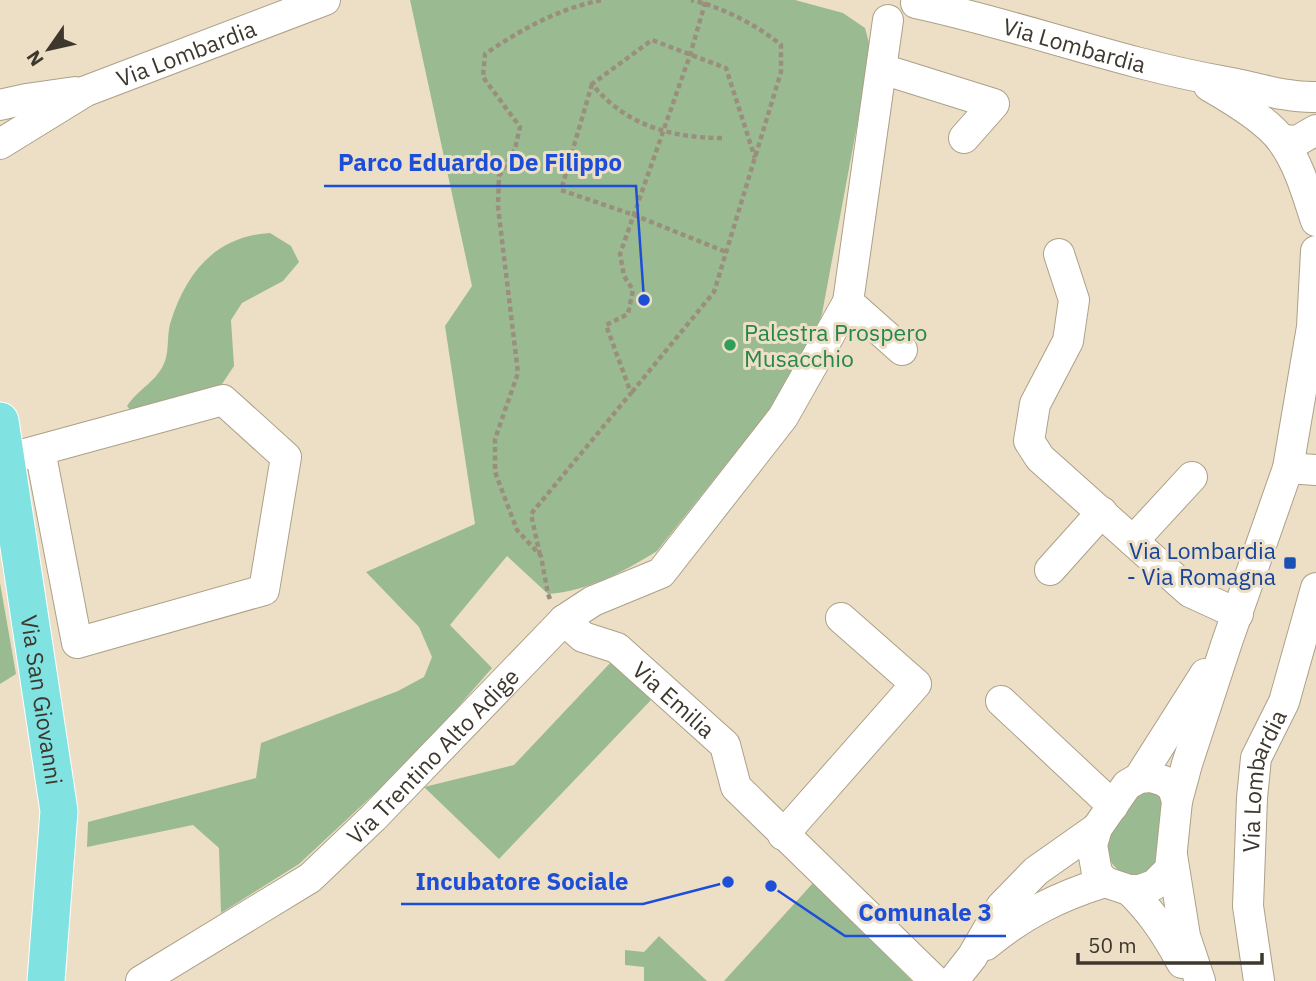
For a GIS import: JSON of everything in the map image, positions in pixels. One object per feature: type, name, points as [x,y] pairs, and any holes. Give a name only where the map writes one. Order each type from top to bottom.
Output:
[{"type":"main road","name":"Via San Giovanni","points":[[0,421],[23,455],[60,811],[46,981]]},
{"type":"street","name":"Via Lombardia","points":[[0,144],[86,91],[325,0]]},
{"type":"street","name":"Via Lombardia","points":[[916,1],[1194,77],[1316,98]]},
{"type":"street","points":[[902,350],[848,302],[881,69],[879,10],[905,17],[916,1]]},
{"type":"street","points":[[881,69],[993,104],[964,138]]},
{"type":"street","name":"Via Lombardia","points":[[1194,77],[1233,100],[1282,140],[1302,179],[1316,220]]},
{"type":"street","name":"Via Lombardia","points":[[0,105],[86,91]]},
{"type":"street","points":[[1316,98],[1292,117],[1282,140],[1297,141],[1316,130]]},
{"type":"street","points":[[972,957],[1013,923],[1068,893],[1117,886],[1154,885],[1170,869],[1177,801],[1227,642],[1302,469],[1316,251]]},
{"type":"street","points":[[1059,254],[1074,300],[1069,341],[1035,404],[1029,441],[1040,458],[1190,592],[1238,614]]},
{"type":"street","name":"Via Trentino Alto Adige","points":[[141,981],[310,878],[373,818],[564,620],[593,601],[661,573],[783,417],[848,302]]},
{"type":"street","points":[[223,400],[286,457],[264,590],[77,643],[23,455],[223,400]]},
{"type":"street","points":[[1133,541],[1192,477]]},
{"type":"street","points":[[1050,570],[1102,512]]},
{"type":"street","name":"Via Lombardia","points":[[1259,981],[1248,906],[1256,758],[1284,702],[1316,588]]},
{"type":"street","points":[[783,835],[916,684],[841,618]]},
{"type":"street","name":"Via Emilia","points":[[564,620],[583,637],[617,648],[724,745],[736,787],[935,981]]},
{"type":"street","points":[[1139,778],[1227,642]]},
{"type":"street","points":[[1001,701],[1105,817]]},
{"type":"street","points":[[1177,801],[1173,788],[1164,781],[1151,777],[1139,778],[1127,785],[1105,817],[1093,845],[1094,859],[1097,873],[1145,906],[1164,931],[1192,981]]},
{"type":"street","points":[[953,981],[972,957],[1001,906],[1035,871],[1105,817]]},
{"type":"street","points":[[1172,855],[1185,936],[1200,981]]},
{"type":"path","points":[[541,556],[517,530],[495,472],[495,439],[518,373],[498,206],[499,176],[515,149],[520,127],[483,78],[485,54],[522,29],[578,5],[603,0]]},
{"type":"path","points":[[564,620],[548,594],[531,514],[714,292],[781,72],[780,45],[765,32],[706,2],[691,0]]},
{"type":"path","points":[[631,393],[606,325],[628,314],[633,290],[624,276],[620,254],[706,2]]},
{"type":"path","points":[[726,252],[634,215],[561,190],[592,84],[652,40],[726,68],[755,158]]},
{"type":"path","points":[[592,84],[617,107],[663,132],[697,138],[722,138]]},
{"type":"green space","points":[[410,0],[795,0],[843,13],[865,28],[871,50],[822,314],[801,370],[657,551],[591,585],[548,594],[507,556],[450,625],[492,668],[417,754],[299,864],[221,913],[219,848],[193,825],[87,847],[88,822],[256,778],[261,743],[398,691],[424,677],[432,657],[419,627],[366,572],[475,524],[445,326],[472,286]]},
{"type":"green space","points":[[270,233],[291,246],[299,262],[283,281],[242,303],[231,320],[234,366],[222,384],[209,391],[133,413],[127,406],[162,368],[176,306],[194,274],[218,250],[233,241]]},
{"type":"green space","points":[[0,583],[16,674],[0,684]]},
{"type":"green space","points":[[612,661],[651,700],[499,859],[424,787],[514,765]]},
{"type":"green space","points":[[1140,791],[1158,793],[1163,798],[1160,861],[1147,872],[1132,875],[1113,865],[1107,851],[1107,843],[1116,823]]},
{"type":"green space","points":[[813,883],[912,981],[724,981]]},
{"type":"green space","points":[[659,936],[707,981],[644,981],[644,967],[625,965],[625,950],[644,952]]},
{"type":"place","name":"Parco Eduardo De Filippo","points":[[644,300]]},
{"type":"place","name":"Palestra Prospero Musacchio","points":[[730,345]]},
{"type":"place","name":"Via Lombardia - Via Romagna","points":[[1290,563]]},
{"type":"place","name":"Incubatore Sociale","points":[[728,882]]},
{"type":"place","name":"Comunale 3","points":[[771,886]]}]
